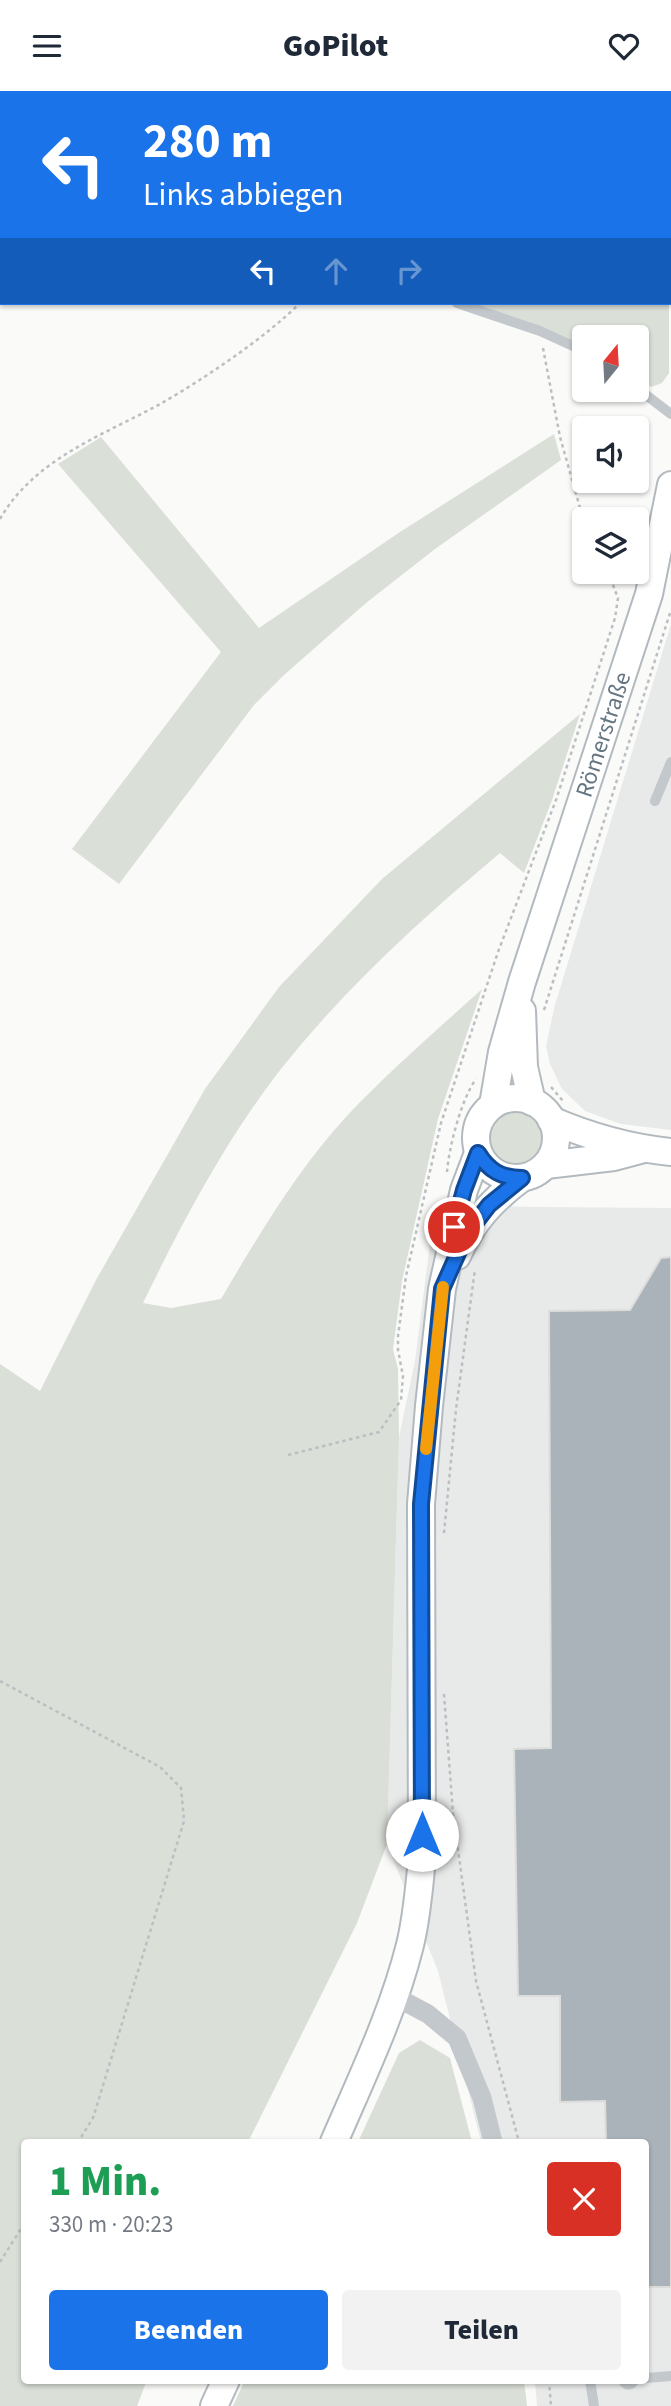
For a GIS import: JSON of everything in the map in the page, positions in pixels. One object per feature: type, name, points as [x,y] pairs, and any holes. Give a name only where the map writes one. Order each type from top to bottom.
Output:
[{"type":"street","name":"Römerstraße","points":[[493,1105],[499,1069],[522,982],[649,594],[671,485]]},
{"type":"street","name":"Römerstraße","points":[[522,982],[523,1047],[541,1094]]},
{"type":"street","points":[[560,1114],[555,1146],[546,1165],[535,1174],[509,1178],[485,1165],[478,1153],[475,1140],[477,1126],[493,1105],[505,1100],[541,1094],[543,1109],[560,1114],[571,1129],[644,1149],[671,1152]]},
{"type":"street","points":[[546,1165],[614,1157],[644,1149]]},
{"type":"street","points":[[335,2139],[394,1996],[410,1944],[418,1901],[422,1859],[421,1504],[442,1289],[464,1190],[478,1153]]},
{"type":"street","points":[[442,1289],[466,1235],[489,1205],[522,1178]]},
{"type":"street","points":[[394,1996],[428,2014],[457,2038],[482,2098],[492,2139]]},
{"type":"street","points":[[214,2406],[224,2384]]},
{"type":"lane","points":[[463,305],[540,331],[572,346]]},
{"type":"lane","points":[[649,397],[671,414]]},
{"type":"lane","points":[[655,801],[671,762]]},
{"type":"lane","points":[[649,2378],[671,2376]]},
{"type":"lane","points":[[591,2384],[594,2406]]},
{"type":"path","points":[[0,519],[23,488],[48,466],[75,448],[161,403],[198,380],[264,334],[298,305]]},
{"type":"path","points":[[540,331],[560,437],[580,507]]},
{"type":"path","points":[[288,1455],[379,1432],[401,1400],[403,1376],[398,1336],[406,1276],[441,1123],[498,952],[568,764],[615,618],[618,598],[613,584]]},
{"type":"path","points":[[542,1020],[671,610]]},
{"type":"path","points":[[464,1190],[450,1183],[447,1171],[462,1112],[469,1088],[481,1072],[499,1069]]},
{"type":"path","points":[[541,1094],[560,1114]]},
{"type":"path","points":[[444,1532],[456,1409],[476,1265]]},
{"type":"path","points":[[0,1681],[160,1767],[181,1788],[184,1821],[93,2118],[80,2139]]},
{"type":"path","points":[[444,1692],[453,1812],[477,1981],[518,2139]]},
{"type":"path","points":[[0,2262],[21,2229]]},
{"type":"path","points":[[549,2384],[551,2406]]},
{"type":"shaded area","points":[[474,305],[669,305],[669,373],[662,383],[651,387],[649,325],[572,325],[572,340]]},
{"type":"shaded area","points":[[554,434],[561,460],[435,549],[366,603],[254,705],[119,884],[72,849],[221,652],[58,464],[101,437],[259,628],[400,532]]},
{"type":"shaded area","points":[[671,624],[671,1130],[621,1124],[585,1111],[562,1089],[550,1064],[546,1046],[555,1005]]},
{"type":"shaded area","points":[[580,714],[552,800],[524,873],[500,853],[411,930],[355,985],[302,1043],[257,1101],[221,1157],[188,1214],[143,1303],[171,1308],[221,1299],[278,1205],[327,1139],[378,1084],[482,989],[438,1119],[402,1281],[393,1349],[398,1369],[399,1437],[387,1844],[357,1923],[249,2139],[21,2139],[21,2384],[145,2384],[137,2406],[0,2406],[0,1364],[40,1391],[96,1280],[205,1089],[279,987],[382,879]]},
{"type":"shaded area","points":[[514,1110],[536,1119],[545,1141],[536,1163],[514,1172],[492,1163],[483,1141],[492,1119]]},
{"type":"shaded area","points":[[435,1204],[671,1208],[671,2406],[537,2406],[535,2384],[649,2384],[649,2139],[480,2139],[438,1971],[387,1844],[399,1437],[415,1361]]},
{"type":"shaded area","points":[[420,2040],[450,2058],[471,2139],[359,2139],[399,2053]]},
{"type":"shaded area","points":[[243,2384],[524,2384],[527,2406],[233,2406]]},
{"type":"building","points":[[671,1257],[671,2287],[649,2287],[649,2139],[606,2139],[605,2101],[560,2102],[560,1996],[518,1996],[514,1749],[551,1748],[549,1311],[630,1310],[661,1258]]},
{"type":"slow traffic","points":[[426,1449],[443,1287]]},
{"type":"route","points":[[422,1835],[421,1504],[442,1289],[466,1235],[489,1205],[522,1178],[509,1178],[496,1173],[485,1165],[478,1153],[454,1227]]}]
